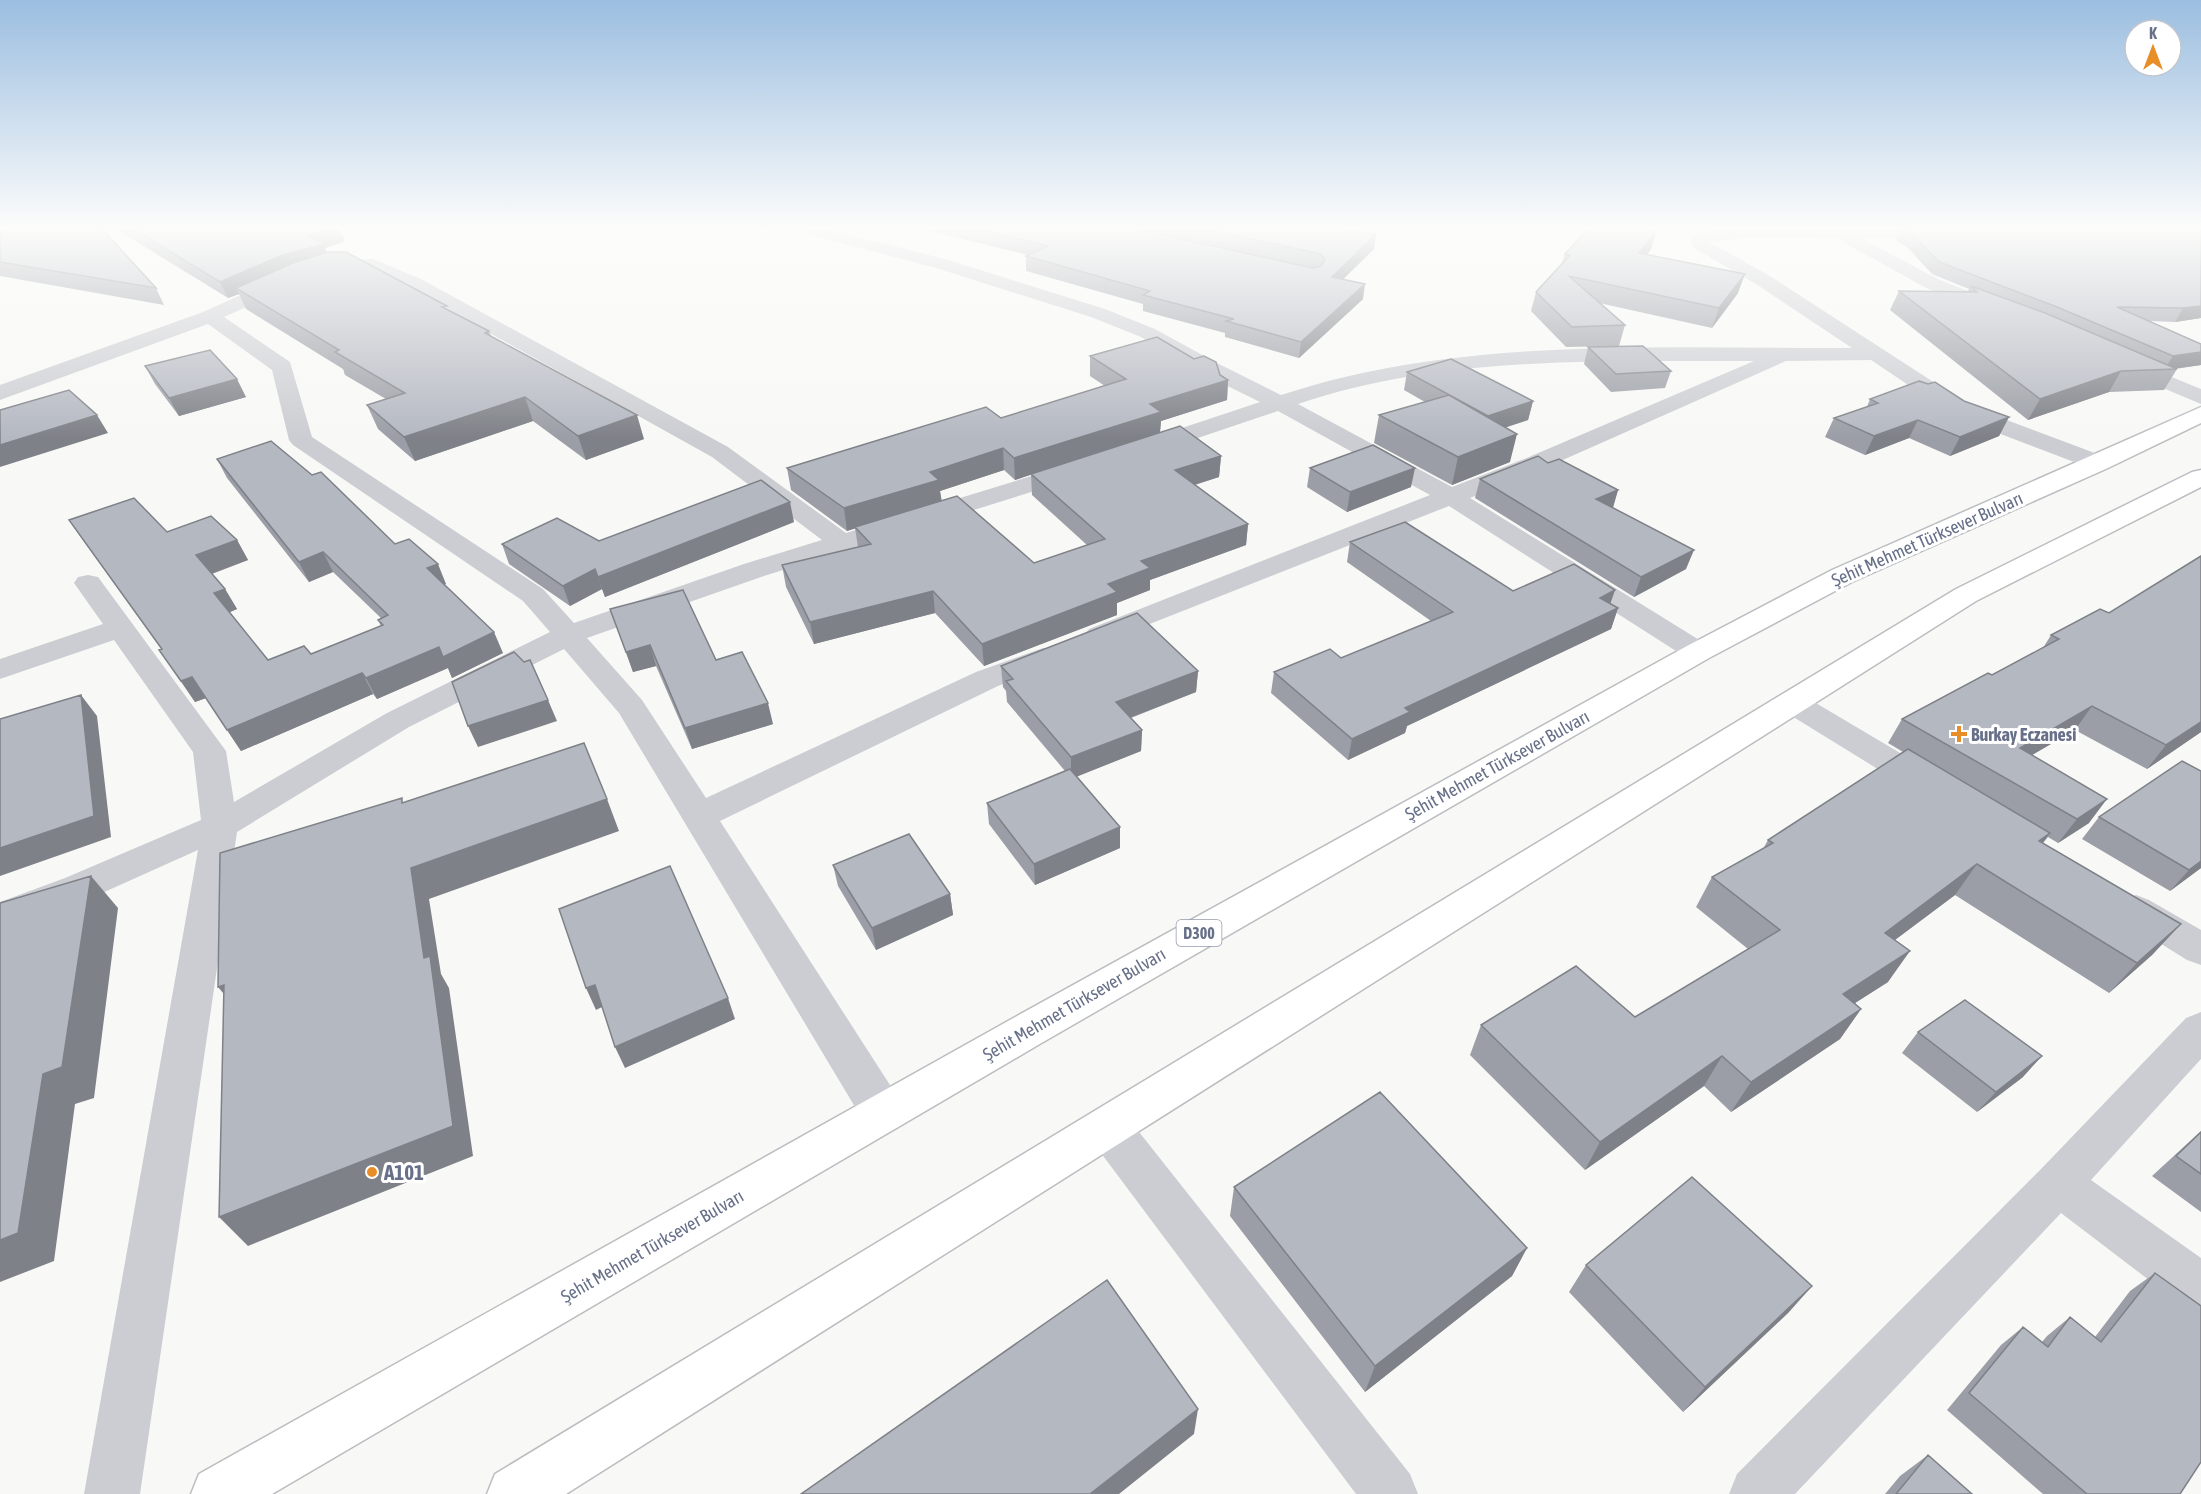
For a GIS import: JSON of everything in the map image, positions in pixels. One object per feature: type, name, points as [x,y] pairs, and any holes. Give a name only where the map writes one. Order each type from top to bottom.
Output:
[{"type":"highway","name":"Şehit Mehmet Türksever Bulvarı","points":[[219,1494],[883,1113],[1698,652],[1842,576],[2099,463],[2201,414]]},
{"type":"highway","points":[[515,1494],[1966,595],[2201,477]]},
{"type":"street","points":[[0,393],[210,316],[249,299]]},
{"type":"street","points":[[442,299],[720,452],[843,543]]},
{"type":"street","points":[[1050,299],[1128,324],[1280,403],[1450,496],[1698,652]]},
{"type":"street","points":[[1791,299],[1964,412],[2099,463]]},
{"type":"street","points":[[1970,299],[2009,314]]},
{"type":"street","points":[[210,316],[282,367],[301,440],[533,595],[631,707],[883,1113]]},
{"type":"street","points":[[699,816],[987,679],[1548,457],[1786,354]]},
{"type":"street","points":[[1126,453],[1280,403],[1410,369],[1538,356],[1875,354]]},
{"type":"street","points":[[2106,355],[2201,397]]},
{"type":"street","points":[[0,917],[78,888],[220,826],[398,720],[568,635],[843,543],[1094,464]]},
{"type":"street","points":[[88,583],[209,751],[220,826],[112,1494]]},
{"type":"street","points":[[0,669],[120,628]]},
{"type":"street","points":[[1793,703],[1956,801]]},
{"type":"street","points":[[2109,894],[2201,949]]},
{"type":"street","points":[[1757,1494],[2058,1183],[2201,1030]]},
{"type":"street","points":[[1108,1127],[1390,1494]]},
{"type":"street","points":[[2058,1183],[2201,1288]]},
{"type":"building","points":[[254,299],[433,299],[447,306],[442,307],[489,331],[485,333],[637,415],[578,436],[525,397],[404,437],[367,405],[405,393],[335,352],[339,350]]},
{"type":"building","points":[[1157,299],[1349,299],[1301,342],[1226,321],[1234,319]]},
{"type":"building","points":[[1543,299],[1595,299],[1625,325],[1572,327]]},
{"type":"building","points":[[1676,299],[1726,299],[1719,308]]},
{"type":"building","points":[[1909,299],[2006,299],[2177,369],[2121,371],[2040,399]]},
{"type":"building","points":[[2035,299],[2201,299],[2201,306],[2183,308],[2117,307],[2201,344],[2201,352],[2173,356]]},
{"type":"building","points":[[1157,337],[1194,359],[1204,356],[1216,362],[1220,375],[1228,380],[1150,404],[1161,412],[1014,458],[1003,448],[930,472],[939,480],[844,508],[787,468],[986,407],[1001,418],[1126,379],[1090,356]]},
{"type":"building","points":[[1643,346],[1671,371],[1616,374],[1588,347]]},
{"type":"building","points":[[210,350],[237,379],[169,398],[145,366]]},
{"type":"building","points":[[1451,359],[1533,401],[1488,416],[1407,372]]},
{"type":"building","points":[[1919,381],[1928,384],[1935,382],[1964,401],[2009,417],[1960,437],[1918,420],[1874,436],[1834,418],[1878,403],[1870,399]]},
{"type":"building","points":[[69,390],[97,415],[0,445],[0,410]]},
{"type":"building","points":[[1449,395],[1517,434],[1458,457],[1379,415]]},
{"type":"building","points":[[1180,426],[1221,456],[1175,470],[1248,524],[1141,561],[1150,568],[1108,584],[1117,592],[982,644],[933,591],[810,622],[782,565],[871,544],[855,527],[957,496],[1034,563],[1105,539],[1031,474]]},
{"type":"building","points":[[271,441],[312,475],[321,472],[395,544],[409,539],[438,564],[427,568],[494,632],[443,657],[439,647],[366,678],[362,673],[227,730],[192,677],[181,681],[159,650],[162,649],[69,520],[134,498],[167,532],[211,516],[237,540],[196,555],[225,589],[214,593],[268,660],[304,646],[311,654],[383,625],[378,620],[388,615],[323,552],[299,562],[217,459]]},
{"type":"building","points":[[1373,445],[1415,468],[1350,492],[1310,468]]},
{"type":"building","points":[[1538,456],[1548,463],[1559,459],[1618,490],[1596,499],[1694,550],[1641,577],[1480,479]]},
{"type":"building","points":[[761,480],[790,502],[598,577],[595,569],[563,586],[502,544],[557,518],[599,541]]},
{"type":"building","points":[[1405,522],[1513,591],[1574,564],[1615,590],[1600,598],[1618,608],[1405,708],[1410,712],[1352,739],[1274,672],[1330,649],[1341,658],[1453,612],[1350,542]]},
{"type":"building","points":[[2201,556],[2201,722],[2166,745],[2092,706],[2020,748],[2107,799],[2077,819],[1902,719],[1988,673],[1992,675],[2059,639],[2051,635],[2100,609],[2109,613]]},
{"type":"building","points":[[683,590],[716,660],[742,652],[768,703],[685,728],[650,645],[626,652],[610,609]]},
{"type":"building","points":[[1137,613],[1198,671],[1116,702],[1142,730],[1071,757],[1006,681],[1013,679],[1001,666]]},
{"type":"building","points":[[514,652],[524,662],[530,660],[548,700],[468,726],[452,682]]},
{"type":"building","points":[[81,695],[94,816],[0,848],[0,719]]},
{"type":"building","points":[[584,743],[607,799],[411,868],[424,958],[430,956],[453,1126],[219,1217],[224,985],[218,987],[220,853],[402,798],[402,803]]},
{"type":"building","points":[[1908,749],[2050,833],[2039,841],[2181,924],[2137,963],[1977,864],[1885,933],[1910,951],[1843,994],[1861,1009],[1751,1082],[1722,1056],[1600,1142],[1481,1025],[1576,966],[1635,1017],[1780,930],[1712,877],[1773,843],[1768,840]]},
{"type":"building","points":[[2182,761],[2201,771],[2201,861],[2189,870],[2099,817]]},
{"type":"building","points":[[1070,769],[1120,827],[1034,864],[987,803]]},
{"type":"building","points":[[909,834],[950,894],[872,928],[833,865]]},
{"type":"building","points":[[670,866],[728,998],[615,1047],[595,985],[586,988],[559,909]]},
{"type":"building","points":[[91,876],[62,1067],[43,1074],[18,1233],[0,1240],[0,903]]},
{"type":"building","points":[[1965,1000],[2042,1056],[1996,1092],[1918,1032]]},
{"type":"building","points":[[1380,1092],[1527,1248],[1375,1366],[1234,1187]]},
{"type":"building","points":[[2201,1132],[2201,1174],[2176,1156]]},
{"type":"building","points":[[1692,1177],[1812,1286],[1705,1387],[1586,1265]]},
{"type":"building","points":[[2155,1273],[2201,1306],[2201,1462],[2180,1494],[2087,1494],[1969,1393],[2023,1327],[2048,1347],[2070,1317],[2101,1342]]},
{"type":"building","points":[[1107,1280],[1198,1409],[1090,1494],[801,1494]]},
{"type":"building","points":[[1928,1455],[1972,1494],[1896,1494]]},
{"type":"place","name":"Burkay Eczanesi","points":[[1959,734]]},
{"type":"place","name":"A101","points":[[372,1172]]}]
